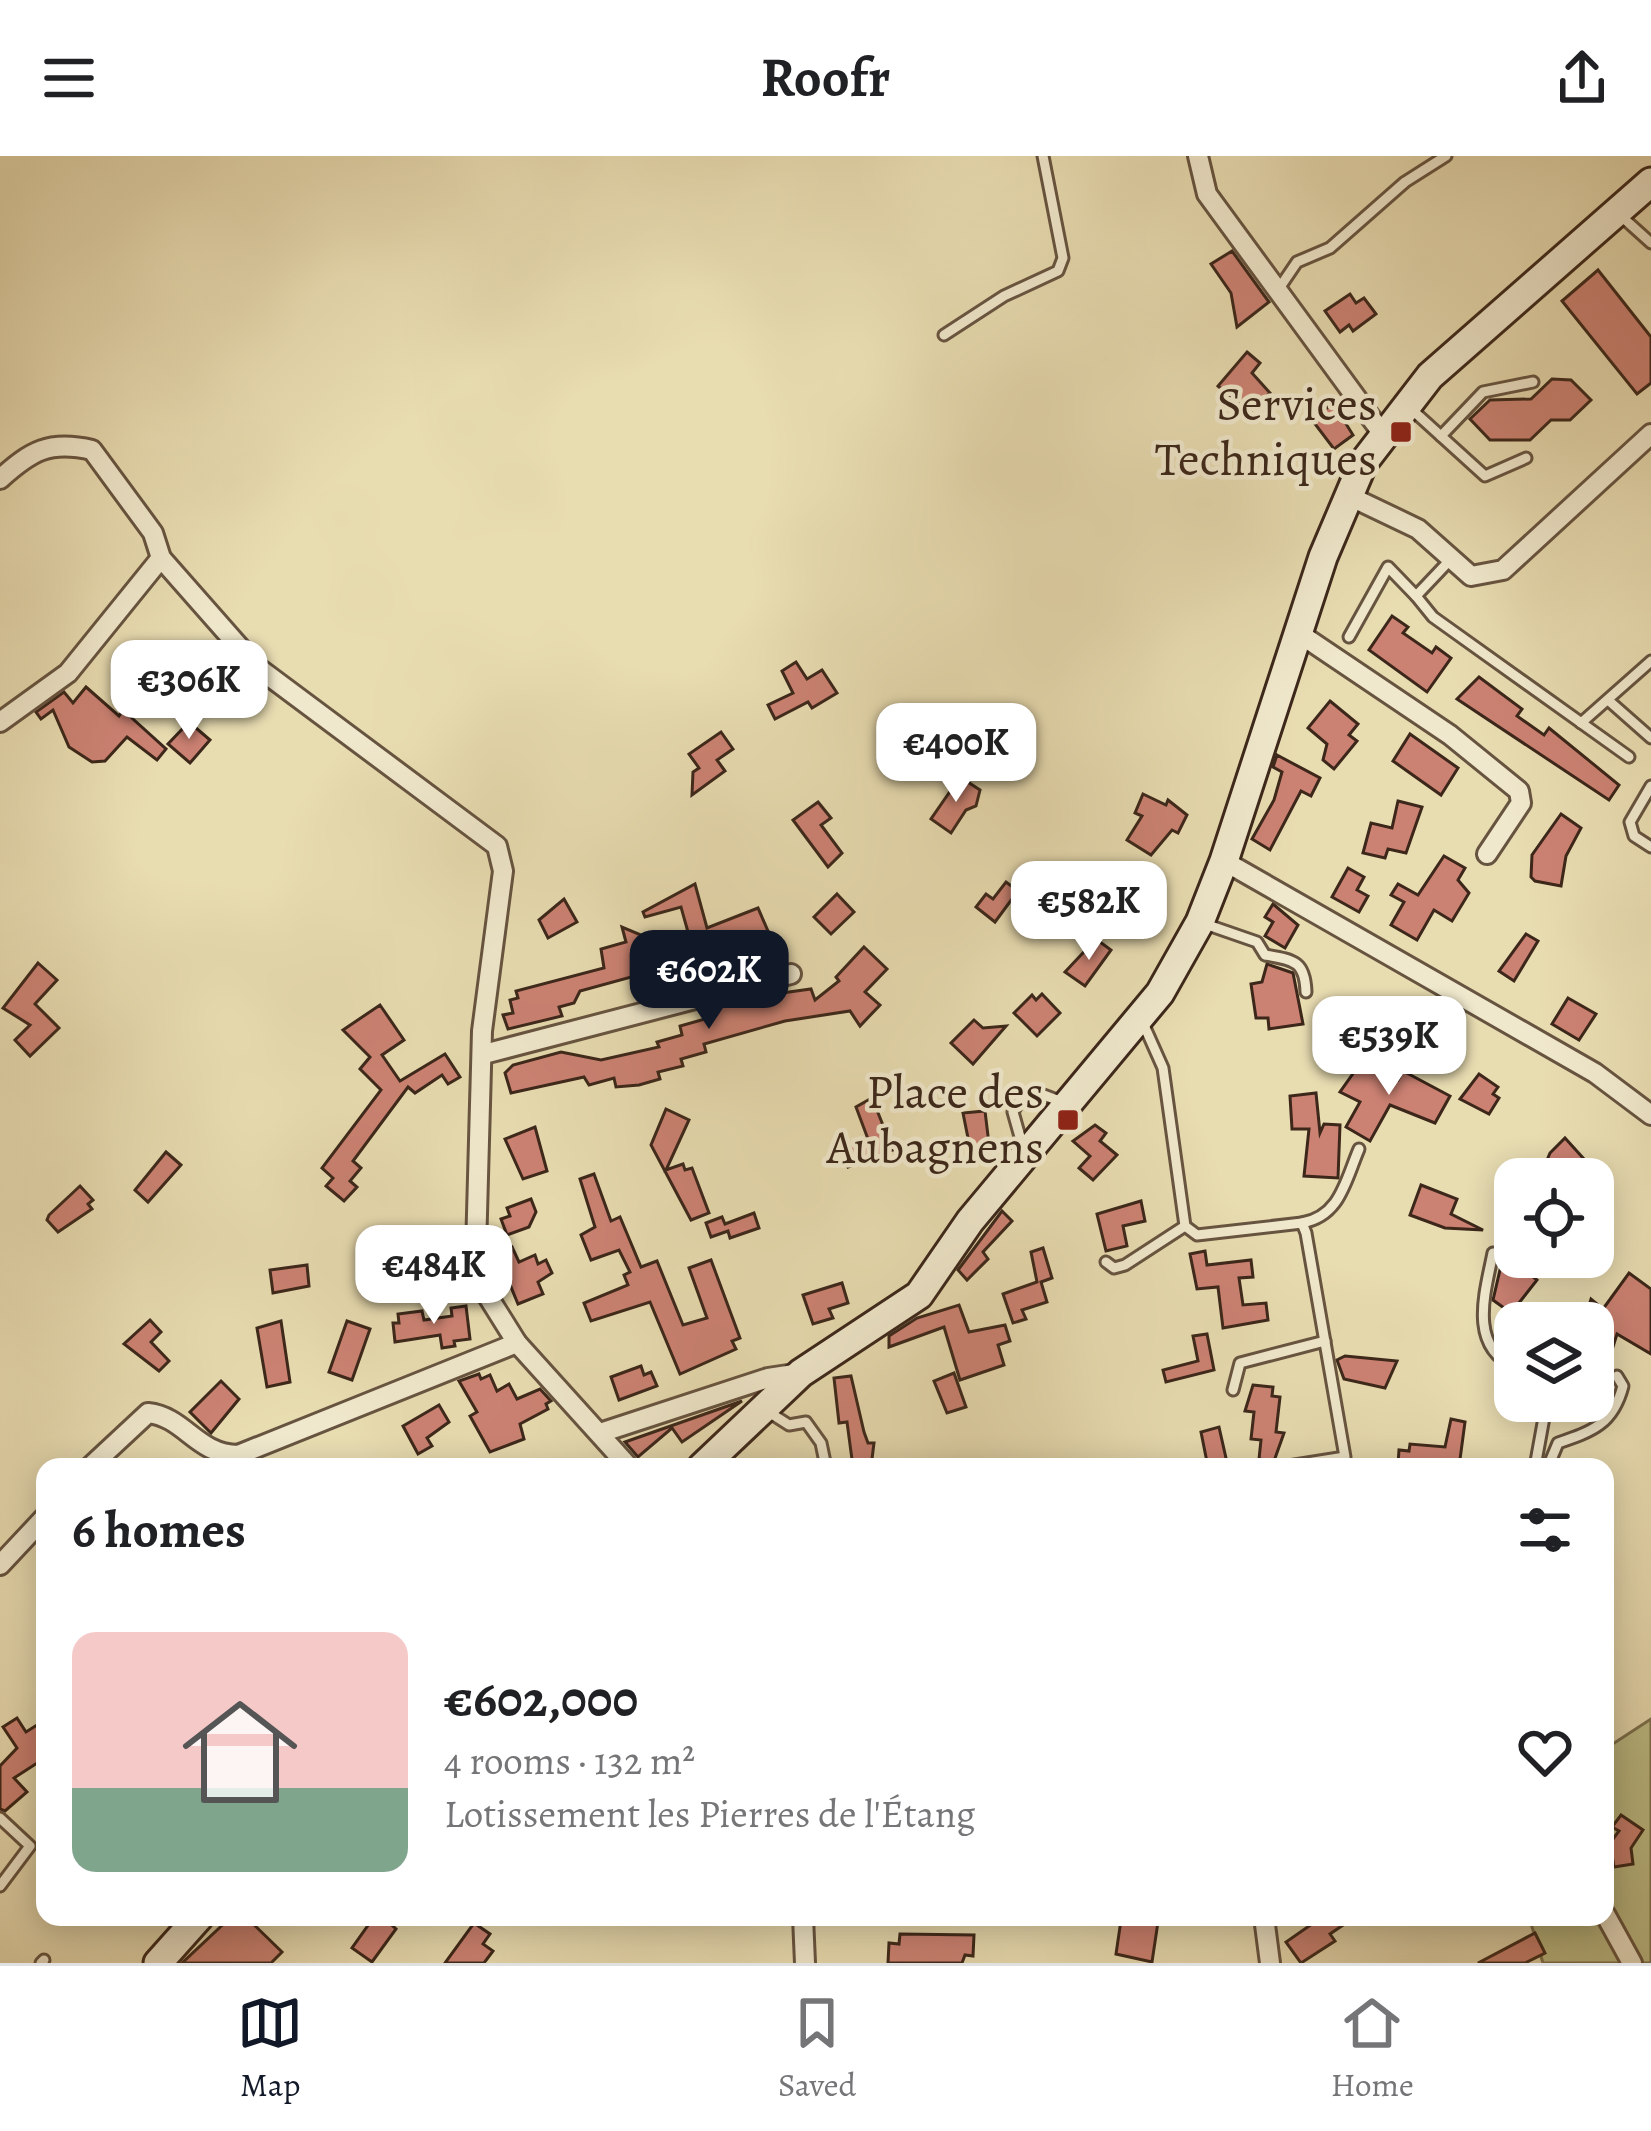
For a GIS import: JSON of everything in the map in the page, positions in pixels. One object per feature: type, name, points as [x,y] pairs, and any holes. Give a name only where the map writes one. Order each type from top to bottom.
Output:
[{"type":"street","points":[[1198,156],[1207,194],[1382,433]]},
{"type":"street","points":[[711,1458],[802,1373],[920,1294],[970,1221],[1141,1018],[1200,922],[1347,495],[1382,433],[1405,403],[1651,182]]},
{"type":"street","points":[[1347,495],[1418,530],[1471,576],[1503,570],[1651,434]]},
{"type":"street","points":[[0,479],[32,451],[51,445],[92,450],[154,533],[160,558],[256,667],[497,846],[503,871],[482,1031],[476,1250],[482,1287],[517,1343],[621,1458]]},
{"type":"street","points":[[0,722],[68,674],[160,558]]},
{"type":"street","points":[[1297,632],[1450,735],[1519,790],[1521,803],[1487,854]]},
{"type":"street","points":[[1224,861],[1595,1073],[1651,1115]]},
{"type":"street","points":[[484,1054],[791,974]]},
{"type":"street","points":[[100,1458],[148,1413],[164,1415],[213,1454],[238,1455],[517,1343]]},
{"type":"street","points":[[600,1433],[768,1378],[802,1373]]},
{"type":"street","points":[[0,1564],[36,1526]]},
{"type":"street","points":[[158,1963],[191,1926]]},
{"type":"street","points":[[803,1926],[805,1963]]},
{"type":"street","points":[[1265,1926],[1270,1963]]},
{"type":"street","points":[[1612,1926],[1632,1963]]},
{"type":"lane","points":[[944,335],[1004,296],[1058,272],[1063,258],[1043,156]]},
{"type":"lane","points":[[1278,290],[1298,262],[1330,248],[1405,182],[1446,156]]},
{"type":"lane","points":[[1618,212],[1651,243]]},
{"type":"lane","points":[[1442,436],[1483,392],[1533,382]]},
{"type":"lane","points":[[1405,403],[1485,476],[1526,458]]},
{"type":"lane","points":[[1416,596],[1451,559]]},
{"type":"lane","points":[[1349,637],[1388,567],[1432,616],[1629,758]]},
{"type":"lane","points":[[1581,723],[1651,662]]},
{"type":"lane","points":[[1608,700],[1651,738]]},
{"type":"lane","points":[[1651,786],[1630,822],[1634,836],[1651,847]]},
{"type":"lane","points":[[1200,922],[1257,942],[1265,955],[1298,961],[1305,970],[1306,992]]},
{"type":"lane","points":[[1141,1018],[1163,1068],[1185,1226],[1197,1235],[1322,1220],[1334,1209],[1359,1149]]},
{"type":"lane","points":[[1025,1157],[1013,1112],[1022,1096],[1041,1094],[1070,1105]]},
{"type":"lane","points":[[1302,1223],[1345,1457],[1339,1458]]},
{"type":"lane","points":[[1106,1262],[1114,1268],[1125,1265],[1185,1226]]},
{"type":"lane","points":[[1493,1253],[1484,1296],[1485,1338],[1494,1354]]},
{"type":"lane","points":[[1232,1390],[1240,1363],[1325,1341]]},
{"type":"lane","points":[[1552,1458],[1558,1443],[1597,1430],[1613,1416],[1624,1386],[1617,1376]]},
{"type":"lane","points":[[763,1408],[789,1425],[806,1423],[821,1443],[824,1458]]},
{"type":"lane","points":[[1537,1458],[1543,1422]]},
{"type":"lane","points":[[0,1818],[30,1846],[0,1886]]},
{"type":"green space","points":[[1651,1719],[1651,1963],[1543,1963],[1532,1926],[1614,1926],[1614,1743]]},
{"type":"building","points":[[1232,251],[1269,302],[1237,327],[1231,293],[1211,264]]},
{"type":"building","points":[[1598,270],[1651,337],[1651,383],[1637,394],[1562,301]]},
{"type":"building","points":[[1350,294],[1356,303],[1364,298],[1376,314],[1353,331],[1349,325],[1340,332],[1325,311]]},
{"type":"building","points":[[1247,352],[1260,363],[1252,373],[1270,393],[1249,413],[1218,386]]},
{"type":"building","points":[[1552,379],[1571,380],[1591,400],[1570,420],[1551,420],[1530,440],[1490,440],[1470,419],[1490,400],[1531,399]]},
{"type":"building","points":[[1333,403],[1353,435],[1334,449],[1312,420]]},
{"type":"building","points":[[1392,616],[1408,627],[1403,633],[1432,653],[1436,647],[1451,658],[1427,692],[1369,650]]},
{"type":"building","points":[[796,662],[807,679],[822,670],[837,693],[812,708],[808,702],[775,719],[768,705],[793,693],[782,671]]},
{"type":"building","points":[[1479,677],[1522,709],[1517,716],[1544,735],[1549,728],[1619,785],[1609,800],[1457,699]]},
{"type":"building","points":[[86,687],[119,716],[123,710],[166,749],[157,760],[127,737],[105,761],[92,762],[69,747],[53,710],[41,719],[36,712],[64,692],[73,703]]},
{"type":"building","points":[[1330,701],[1358,724],[1349,735],[1357,741],[1334,769],[1323,760],[1327,744],[1308,728]]},
{"type":"building","points":[[915,706],[929,730],[892,756],[884,731],[893,729],[889,721]]},
{"type":"building","points":[[189,722],[210,740],[190,763],[168,744]]},
{"type":"building","points":[[721,732],[733,749],[717,760],[725,771],[692,795],[693,772],[699,768],[689,754]]},
{"type":"building","points":[[1410,734],[1458,768],[1441,795],[1393,761]]},
{"type":"building","points":[[1277,755],[1320,778],[1311,796],[1301,791],[1270,850],[1252,839],[1274,800],[1282,772],[1273,767]]},
{"type":"building","points":[[960,777],[980,790],[976,806],[966,810],[951,833],[931,819]]},
{"type":"building","points":[[1143,794],[1166,805],[1168,800],[1187,815],[1178,833],[1172,830],[1151,855],[1127,840],[1142,816],[1135,813]]},
{"type":"building","points":[[1398,801],[1422,807],[1406,853],[1388,849],[1385,858],[1363,853],[1371,823],[1392,828]]},
{"type":"building","points":[[818,802],[831,818],[821,825],[842,853],[828,867],[793,820]]},
{"type":"building","points":[[1561,814],[1581,828],[1566,856],[1561,886],[1531,877],[1532,855]]},
{"type":"building","points":[[1444,856],[1465,868],[1458,880],[1469,893],[1452,921],[1434,910],[1417,940],[1391,925],[1404,902],[1391,895],[1398,884],[1418,895]]},
{"type":"building","points":[[1348,868],[1364,877],[1357,890],[1368,896],[1359,912],[1332,897]]},
{"type":"building","points":[[1109,878],[1134,897],[1121,925],[1103,913],[1111,902],[1102,889]]},
{"type":"building","points":[[1006,882],[1018,891],[995,922],[976,907],[986,894],[993,899]]},
{"type":"building","points":[[695,884],[707,928],[758,908],[774,945],[675,982],[671,966],[580,991],[574,1003],[559,1007],[562,1016],[508,1029],[503,1015],[513,1013],[510,1000],[518,998],[516,991],[604,968],[601,949],[626,942],[622,927],[655,941],[688,932],[681,907],[645,917],[643,912]]},
{"type":"building","points":[[837,894],[854,912],[831,934],[814,917]]},
{"type":"building","points":[[564,899],[577,922],[548,938],[539,920]]},
{"type":"building","points":[[1273,904],[1298,925],[1285,948],[1265,936],[1273,922],[1265,917]]},
{"type":"building","points":[[1526,934],[1538,941],[1514,981],[1499,971]]},
{"type":"building","points":[[1096,939],[1111,950],[1085,986],[1065,972]]},
{"type":"building","points":[[864,947],[887,969],[865,992],[880,1005],[860,1026],[850,1011],[785,1021],[704,1044],[706,1052],[681,1059],[683,1066],[658,1072],[660,1079],[639,1085],[616,1087],[614,1078],[589,1085],[584,1077],[511,1093],[505,1073],[513,1065],[561,1052],[601,1060],[659,1047],[657,1042],[682,1035],[680,1026],[705,1019],[702,1012],[760,996],[811,989],[815,1000],[839,981],[836,977]]},
{"type":"building","points":[[38,963],[57,980],[35,1004],[59,1028],[30,1056],[15,1040],[30,1025],[3,1008]]},
{"type":"building","points":[[1267,964],[1293,973],[1303,1024],[1269,1029],[1268,1018],[1256,1018],[1251,984],[1262,982]]},
{"type":"building","points":[[1042,994],[1060,1013],[1037,1036],[1014,1013],[1032,995],[1036,1000]]},
{"type":"building","points":[[1568,998],[1596,1014],[1579,1040],[1552,1024]]},
{"type":"building","points":[[380,1005],[404,1040],[382,1055],[400,1081],[445,1054],[460,1077],[448,1084],[442,1075],[415,1093],[408,1087],[353,1161],[361,1168],[350,1181],[357,1187],[344,1201],[326,1186],[333,1178],[322,1168],[381,1090],[360,1069],[370,1057],[343,1030]]},
{"type":"building","points":[[974,1020],[983,1028],[1006,1026],[973,1064],[951,1043]]},
{"type":"building","points":[[1362,1061],[1398,1080],[1403,1071],[1450,1096],[1435,1123],[1390,1105],[1370,1141],[1346,1127],[1360,1102],[1340,1092]]},
{"type":"building","points":[[1479,1074],[1498,1087],[1493,1094],[1499,1098],[1489,1114],[1460,1099]]},
{"type":"building","points":[[1316,1093],[1320,1133],[1324,1124],[1340,1125],[1338,1178],[1304,1176],[1309,1129],[1292,1129],[1290,1096]]},
{"type":"building","points":[[872,1098],[893,1150],[848,1167],[841,1149],[868,1139],[856,1107]]},
{"type":"building","points":[[666,1109],[689,1120],[666,1170],[683,1164],[685,1170],[692,1168],[709,1213],[691,1220],[651,1145]]},
{"type":"building","points":[[985,1111],[989,1144],[970,1148],[963,1113]]},
{"type":"building","points":[[1095,1125],[1106,1133],[1100,1141],[1117,1155],[1093,1180],[1079,1168],[1090,1156],[1073,1141]]},
{"type":"building","points":[[535,1127],[547,1171],[523,1179],[505,1139]]},
{"type":"building","points":[[1565,1138],[1583,1158],[1548,1158]]},
{"type":"building","points":[[166,1152],[181,1165],[148,1202],[135,1190]]},
{"type":"building","points":[[594,1174],[611,1221],[620,1217],[641,1267],[657,1261],[683,1325],[707,1318],[689,1268],[711,1260],[740,1338],[732,1341],[736,1349],[680,1374],[650,1302],[591,1321],[584,1303],[628,1285],[624,1275],[630,1272],[619,1250],[591,1260],[581,1235],[595,1227],[580,1179]]},
{"type":"building","points":[[1421,1185],[1457,1199],[1451,1214],[1483,1230],[1445,1228],[1410,1215]]},
{"type":"building","points":[[80,1186],[93,1200],[88,1204],[92,1209],[58,1232],[47,1220],[49,1215]]},
{"type":"building","points":[[531,1199],[536,1212],[529,1227],[507,1235],[501,1219],[510,1216],[507,1208]]},
{"type":"building","points":[[1141,1201],[1145,1221],[1123,1226],[1127,1246],[1106,1251],[1097,1214]]},
{"type":"building","points":[[1002,1211],[1012,1221],[983,1252],[988,1259],[967,1280],[958,1270]]},
{"type":"building","points":[[754,1213],[759,1228],[730,1238],[728,1231],[711,1237],[706,1223],[722,1217],[725,1224]]},
{"type":"building","points":[[512,1247],[519,1262],[535,1255],[538,1264],[546,1260],[552,1273],[538,1282],[543,1294],[518,1304],[497,1253]]},
{"type":"building","points":[[1043,1248],[1052,1278],[1041,1282],[1047,1302],[1022,1310],[1026,1319],[1013,1323],[1003,1294],[1037,1282],[1031,1252]]},
{"type":"building","points":[[1205,1251],[1207,1265],[1251,1260],[1253,1277],[1239,1278],[1243,1305],[1266,1303],[1268,1320],[1223,1328],[1218,1287],[1197,1289],[1190,1254]]},
{"type":"building","points":[[307,1265],[309,1286],[273,1293],[270,1270]]},
{"type":"building","points":[[1629,1273],[1651,1289],[1651,1354],[1617,1334],[1614,1344],[1614,1302],[1608,1302]]},
{"type":"building","points":[[1498,1278],[1537,1280],[1520,1302],[1493,1300]]},
{"type":"building","points":[[842,1283],[848,1303],[829,1309],[833,1318],[813,1324],[803,1295]]},
{"type":"building","points":[[959,1305],[969,1332],[1005,1325],[1010,1341],[998,1345],[1004,1365],[960,1380],[944,1327],[889,1347],[889,1336],[917,1318]]},
{"type":"building","points":[[466,1306],[470,1339],[442,1348],[440,1335],[395,1342],[393,1323],[399,1323],[398,1314],[422,1311],[424,1320],[452,1316],[451,1308]]},
{"type":"building","points":[[150,1320],[161,1332],[151,1342],[169,1361],[159,1371],[124,1344]]},
{"type":"building","points":[[281,1321],[290,1382],[267,1387],[257,1328]]},
{"type":"building","points":[[347,1321],[370,1329],[352,1380],[329,1372]]},
{"type":"building","points":[[1207,1334],[1214,1370],[1166,1382],[1163,1370],[1198,1361],[1193,1336]]},
{"type":"building","points":[[1345,1356],[1397,1361],[1385,1388],[1344,1379],[1337,1360]]},
{"type":"building","points":[[641,1366],[644,1375],[651,1372],[657,1386],[619,1400],[611,1377]]},
{"type":"building","points":[[954,1373],[966,1407],[947,1413],[934,1381]]},
{"type":"building","points":[[479,1374],[481,1379],[490,1375],[497,1391],[509,1384],[517,1399],[540,1389],[551,1401],[546,1404],[548,1409],[520,1424],[524,1439],[490,1452],[470,1416],[477,1412],[459,1381]]},
{"type":"building","points":[[851,1376],[864,1432],[868,1443],[874,1443],[872,1458],[852,1458],[847,1422],[839,1423],[834,1378]]},
{"type":"building","points":[[221,1381],[239,1399],[211,1433],[190,1412]]},
{"type":"building","points":[[1253,1385],[1273,1387],[1272,1396],[1280,1397],[1276,1432],[1284,1433],[1275,1458],[1259,1458],[1261,1440],[1251,1439],[1254,1412],[1245,1411]]},
{"type":"building","points":[[742,1401],[682,1442],[672,1428],[638,1457],[625,1442]]},
{"type":"building","points":[[439,1405],[449,1422],[427,1438],[432,1446],[418,1454],[403,1426]]},
{"type":"building","points":[[1451,1419],[1465,1422],[1460,1458],[1398,1458],[1399,1450],[1409,1451],[1410,1444],[1445,1447]]},
{"type":"building","points":[[1219,1427],[1226,1458],[1206,1458],[1201,1432]]},
{"type":"building","points":[[17,1718],[26,1732],[36,1726],[36,1764],[14,1778],[27,1792],[5,1811],[0,1809],[0,1766],[17,1748],[3,1727]]},
{"type":"building","points":[[1621,1815],[1643,1830],[1631,1848],[1633,1864],[1614,1867],[1614,1838],[1619,1831],[1614,1824]]},
{"type":"building","points":[[221,1926],[255,1926],[282,1952],[271,1963],[182,1963]]},
{"type":"building","points":[[368,1926],[396,1929],[372,1962],[352,1948]]},
{"type":"building","points":[[472,1926],[490,1934],[483,1944],[493,1951],[484,1963],[445,1963]]},
{"type":"building","points":[[1120,1926],[1157,1926],[1152,1962],[1116,1954]]},
{"type":"building","points":[[1309,1926],[1342,1926],[1330,1934],[1335,1941],[1301,1963],[1286,1942]]},
{"type":"building","points":[[1535,1933],[1545,1953],[1525,1963],[1478,1963]]},
{"type":"building","points":[[900,1934],[974,1935],[973,1956],[965,1955],[962,1963],[888,1963],[889,1943],[899,1944]]},
{"type":"place","name":"Services Techniques","points":[[1401,432]]},
{"type":"place","name":"Place des Aubagnens","points":[[1068,1120]]}]
